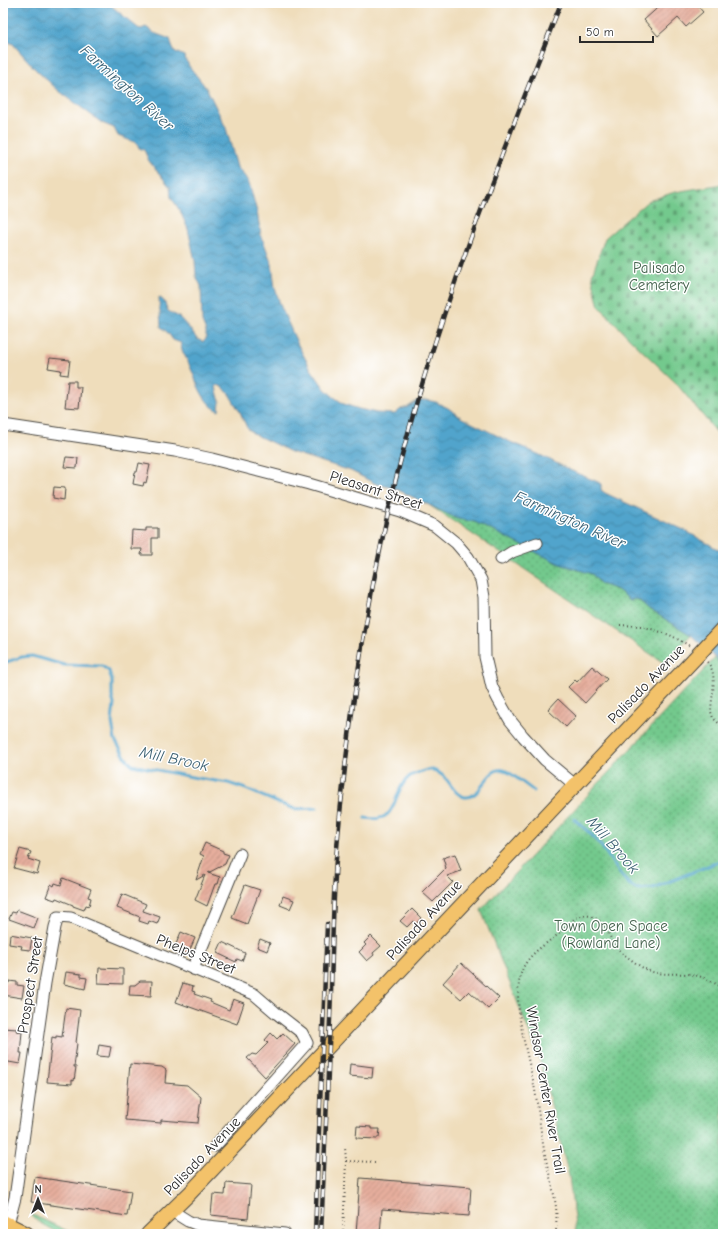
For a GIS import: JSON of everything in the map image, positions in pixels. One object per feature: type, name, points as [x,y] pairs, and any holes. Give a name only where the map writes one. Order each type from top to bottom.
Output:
[{"type":"main road","name":"Palisado Avenue","points":[[148,1234],[172,1211],[379,994],[723,628]]},
{"type":"main road","points":[[5,1223],[27,1234]]},
{"type":"street","name":"Pleasant Street","points":[[3,425],[167,450],[212,459],[309,484],[400,511],[435,526],[456,543],[468,557],[481,580],[484,597],[485,657],[492,687],[498,699],[510,720],[523,736],[545,760],[575,785]]},
{"type":"street","points":[[501,559],[512,552],[537,543]]},
{"type":"street","points":[[194,969],[240,854]]},
{"type":"street","name":"Phelps Street","points":[[58,917],[70,918],[254,994],[302,1033],[308,1043],[215,1146]]},
{"type":"street","name":"Prospect Street","points":[[5,1223],[15,1198],[45,982],[58,917]]},
{"type":"street","points":[[172,1211],[184,1219],[198,1225],[285,1234]]},
{"type":"path","name":"Windsor Center River Trail","points":[[556,1234],[556,1205],[546,1159],[535,1090],[521,1031],[519,986],[526,963],[533,954],[575,918],[586,916],[598,919],[605,926],[613,943],[619,950],[644,968],[659,974],[685,974],[701,977],[723,988]]},
{"type":"path","points":[[343,1234],[346,1161],[345,1147]]},
{"type":"path","points":[[346,1161],[376,1162]]},
{"type":"green space","name":"Palisado Cemetery","points":[[723,184],[723,440],[675,382],[630,339],[599,306],[592,275],[605,238],[648,201],[675,192]]},
{"type":"green space","points":[[426,503],[458,519],[475,522],[560,564],[592,574],[601,584],[618,590],[630,600],[637,599],[649,609],[691,635],[664,663]]},
{"type":"green space","name":"Town Open Space (Rowland Lane)","points":[[715,658],[723,667],[723,1234],[576,1234],[569,1176],[539,1057],[481,910]]},
{"type":"green space","points":[[31,1214],[74,1234],[64,1234],[51,1229],[36,1220]]},
{"type":"water","name":"Farmington River","points":[[3,3],[108,3],[138,28],[141,29],[146,27],[154,33],[170,39],[174,51],[184,56],[189,66],[207,89],[226,128],[237,167],[246,178],[250,186],[261,235],[272,264],[275,288],[281,307],[299,347],[311,369],[325,389],[344,404],[377,413],[395,414],[401,409],[408,407],[417,401],[426,400],[436,402],[462,418],[506,440],[598,482],[601,484],[601,490],[605,493],[684,530],[723,552],[723,667],[713,655],[691,635],[649,609],[639,600],[630,600],[618,590],[601,584],[592,574],[560,564],[475,522],[458,519],[394,488],[376,484],[351,471],[291,452],[254,434],[247,428],[240,412],[229,394],[224,388],[218,385],[216,387],[220,402],[219,411],[207,402],[183,352],[181,343],[173,340],[161,327],[159,297],[164,301],[168,311],[179,317],[197,339],[203,342],[206,339],[206,332],[202,322],[201,286],[196,276],[195,261],[188,229],[180,211],[171,197],[170,187],[149,161],[144,150],[139,148],[137,143],[118,136],[114,128],[102,123],[59,91],[36,70],[13,44],[3,41]]},
{"type":"building","points":[[663,3],[695,3],[703,12],[686,27],[678,18],[658,36],[644,20]]},
{"type":"building","points":[[50,358],[70,360],[68,375],[60,374],[61,370],[48,368]]},
{"type":"building","points":[[68,381],[76,381],[76,387],[81,387],[79,408],[65,407]]},
{"type":"building","points":[[66,457],[78,458],[77,468],[64,467]]},
{"type":"building","points":[[139,463],[150,465],[146,483],[144,482],[143,486],[133,484],[135,472],[137,472]]},
{"type":"building","points":[[54,487],[65,488],[64,500],[53,498]]},
{"type":"building","points":[[146,528],[158,528],[158,538],[152,538],[152,555],[141,555],[142,549],[131,549],[132,530],[146,531]]},
{"type":"building","points":[[592,666],[607,679],[585,703],[568,687],[575,680],[577,682]]},
{"type":"building","points":[[558,699],[576,716],[566,727],[548,710]]},
{"type":"building","points":[[205,843],[229,855],[225,864],[208,873],[220,877],[218,884],[215,884],[207,906],[195,900],[205,875],[196,880],[204,856],[200,854]]},
{"type":"building","points":[[20,849],[31,852],[28,859],[40,863],[37,874],[14,868]]},
{"type":"building","points":[[455,854],[461,871],[447,876],[453,882],[433,902],[422,892],[446,868],[443,858]]},
{"type":"building","points":[[63,878],[91,889],[88,897],[91,898],[89,906],[86,905],[84,910],[56,898],[55,900],[46,897],[51,884],[54,886],[55,883],[61,885]]},
{"type":"building","points":[[245,885],[260,890],[247,924],[232,918]]},
{"type":"building","points":[[122,894],[146,904],[143,911],[160,917],[157,924],[149,921],[148,924],[139,921],[140,917],[117,908]]},
{"type":"building","points":[[283,896],[294,900],[290,909],[280,905]]},
{"type":"building","points":[[412,909],[421,918],[416,924],[413,921],[407,927],[400,921]]},
{"type":"building","points":[[17,910],[38,918],[34,928],[9,919],[12,912],[16,913]]},
{"type":"building","points":[[181,932],[195,938],[188,954],[174,949]]},
{"type":"building","points":[[10,934],[32,938],[30,950],[21,949],[22,946],[9,944]]},
{"type":"building","points":[[371,936],[381,946],[367,961],[359,952],[366,945],[364,943]]},
{"type":"building","points":[[260,939],[270,943],[267,951],[257,947]]},
{"type":"building","points":[[222,942],[245,953],[242,961],[237,959],[236,962],[217,953]]},
{"type":"building","points":[[461,963],[499,998],[488,1009],[469,991],[461,999],[443,983]]},
{"type":"building","points":[[99,968],[123,969],[123,984],[98,983]]},
{"type":"building","points":[[66,972],[81,974],[81,977],[87,978],[85,989],[64,984]]},
{"type":"building","points":[[9,981],[17,982],[17,985],[24,986],[22,998],[3,995],[3,982],[9,983]]},
{"type":"building","points":[[140,981],[152,981],[151,996],[129,995],[130,985],[135,985]]},
{"type":"building","points":[[183,983],[193,986],[192,991],[195,992],[194,994],[211,1000],[210,1002],[229,1010],[233,999],[244,1003],[237,1024],[176,1002]]},
{"type":"building","points":[[66,1008],[80,1010],[76,1043],[74,1067],[76,1067],[74,1081],[72,1080],[72,1084],[47,1082],[52,1037],[62,1037]]},
{"type":"building","points":[[3,1028],[17,1029],[16,1031],[22,1032],[20,1053],[22,1053],[20,1064],[3,1061]]},
{"type":"building","points":[[271,1033],[277,1039],[283,1033],[295,1044],[265,1077],[247,1058],[252,1054],[256,1055],[268,1043],[265,1040]]},
{"type":"building","points":[[99,1045],[111,1047],[109,1057],[97,1056]]},
{"type":"building","points":[[130,1064],[162,1067],[166,1070],[165,1083],[187,1085],[201,1097],[198,1123],[161,1120],[161,1123],[125,1120]]},
{"type":"building","points":[[350,1064],[373,1067],[372,1078],[349,1076]]},
{"type":"building","points":[[357,1126],[380,1129],[379,1137],[377,1137],[377,1139],[356,1138]]},
{"type":"building","points":[[35,1177],[131,1191],[127,1216],[31,1202]]},
{"type":"building","points":[[360,1178],[471,1187],[469,1216],[382,1209],[380,1234],[356,1234]]},
{"type":"building","points":[[226,1183],[251,1185],[248,1219],[211,1215],[213,1194],[225,1195]]},
{"type":"waterway","name":"Mill Brook","points":[[3,663],[22,657],[32,656],[64,665],[102,666],[109,671],[112,681],[112,697],[114,704],[112,722],[115,740],[132,765],[228,783],[295,809],[317,808]]},
{"type":"waterway","name":"Mill Brook","points":[[365,818],[376,819],[390,812],[399,791],[409,777],[416,773],[430,769],[442,775],[456,792],[465,797],[476,793],[493,772],[498,770],[506,771],[534,791]]},
{"type":"waterway","name":"Mill Brook","points":[[574,819],[590,833],[602,847],[621,875],[636,889],[653,888],[723,860]]},
{"type":"railway","points":[[321,1234],[336,859],[349,733],[361,650],[376,567],[401,459],[440,327],[486,196],[561,3]]},
{"type":"railway","points":[[315,1234],[327,924]]}]
